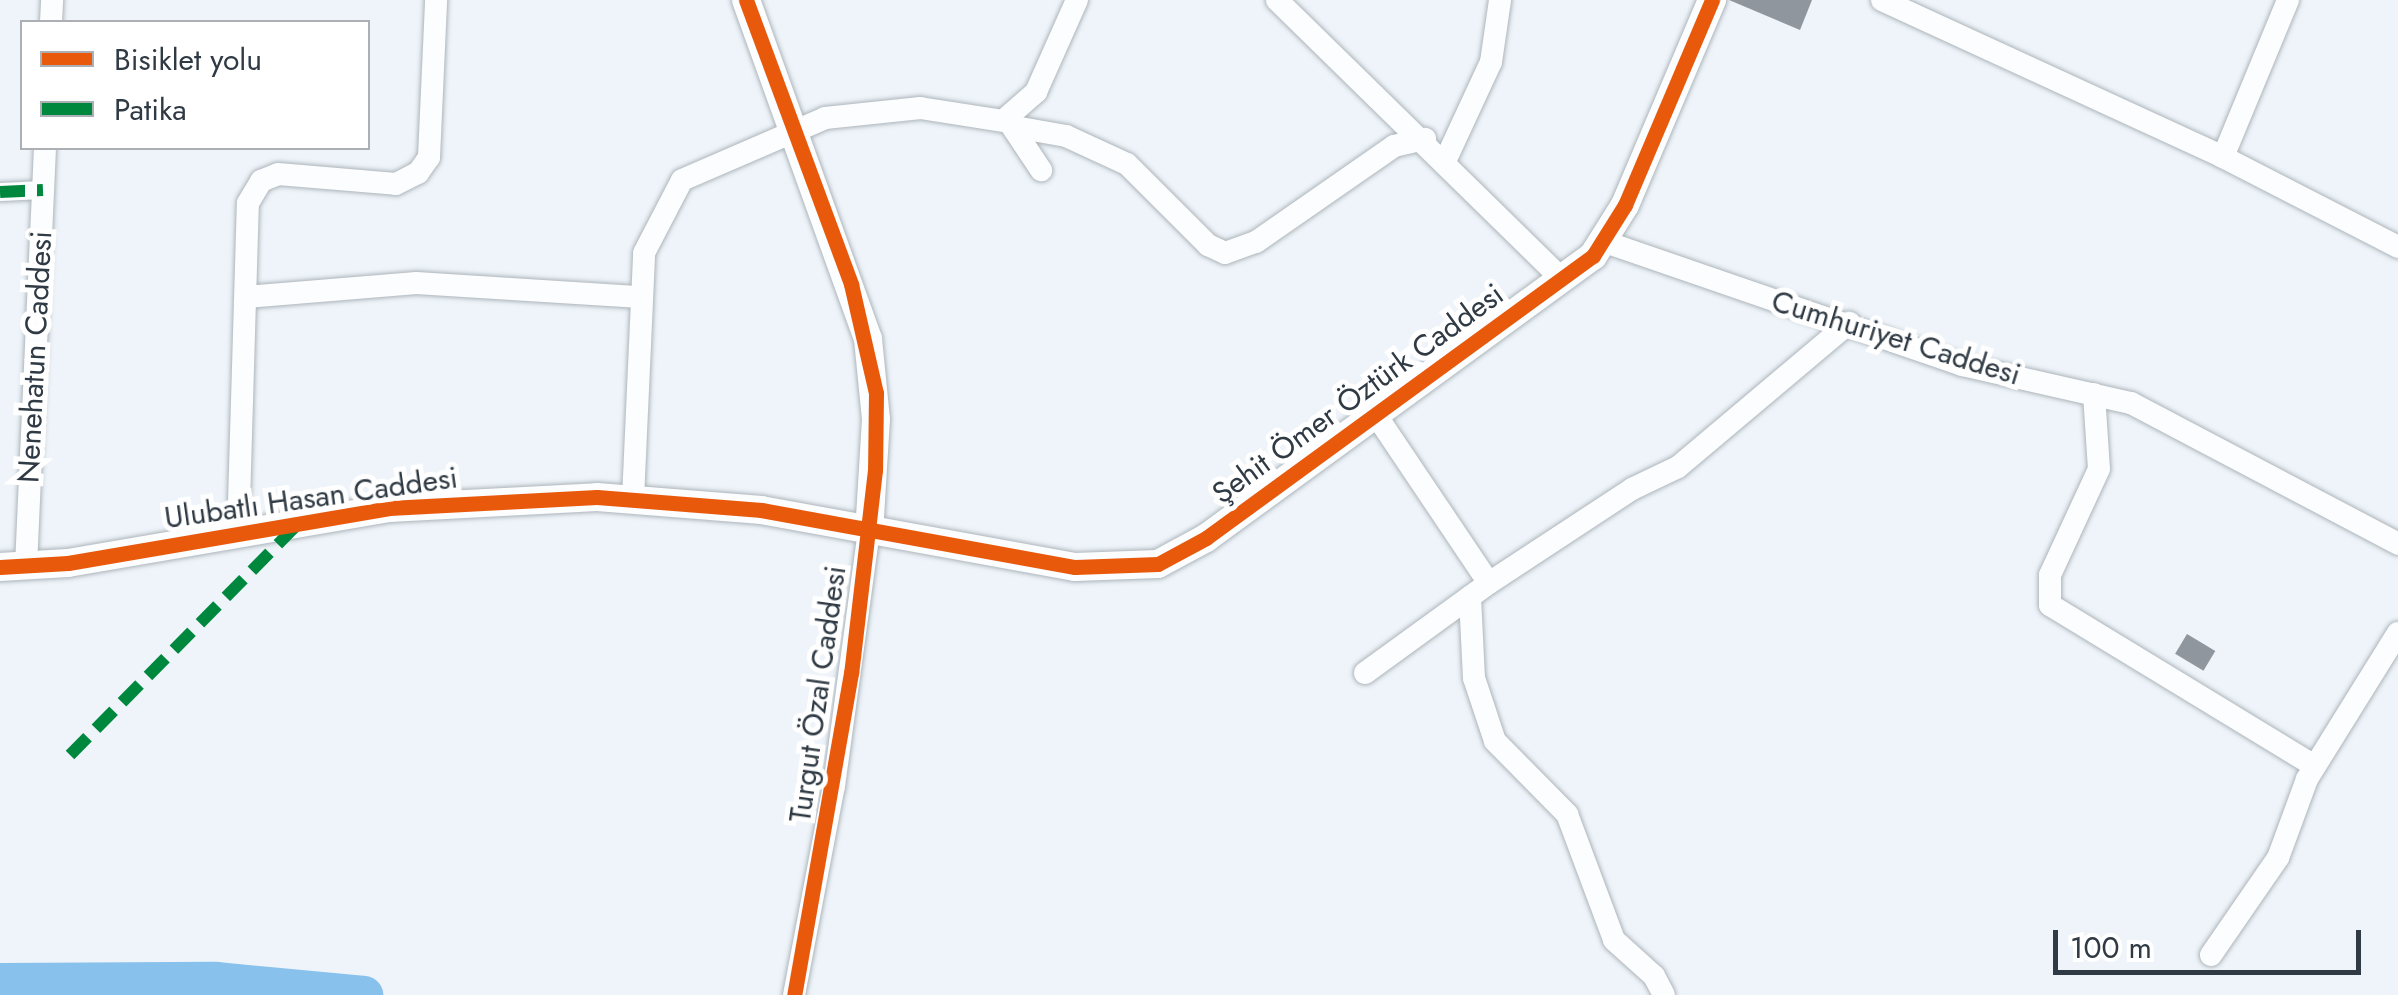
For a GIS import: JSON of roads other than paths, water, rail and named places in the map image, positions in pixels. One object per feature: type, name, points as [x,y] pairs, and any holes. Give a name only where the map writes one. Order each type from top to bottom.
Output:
[{"type":"street","points":[[238,536],[248,203],[261,180],[278,174],[396,184],[425,166],[436,0]]},
{"type":"street","name":"Turgut Özal Caddesi","points":[[746,0],[796,128],[873,366],[869,532],[834,786],[794,995]]},
{"type":"street","points":[[1010,124],[1036,92],[1077,0]]},
{"type":"street","points":[[1278,0],[1426,139],[1562,280]]},
{"type":"street","points":[[1446,159],[1491,62],[1500,0]]},
{"type":"street","name":"Şehit Ömer Öztürk Caddesi","points":[[869,532],[1074,567],[1148,566],[1206,538],[1562,280],[1604,242],[1712,0]]},
{"type":"street","points":[[1882,0],[2223,157],[2396,242]]},
{"type":"street","points":[[2223,157],[2288,0]]},
{"type":"street","points":[[633,498],[640,298],[650,231],[682,180],[796,128],[888,109],[944,109],[1066,136],[1127,164],[1208,245],[1225,252],[1256,242],[1394,146],[1426,139]]},
{"type":"street","points":[[1010,124],[1041,170]]},
{"type":"street","name":"Nenehatun Caddesi","points":[[13,567],[45,150]]},
{"type":"street","points":[[0,192],[43,190]]},
{"type":"street","name":"Cumhuriyet Caddesi","points":[[1604,242],[1962,365],[2094,394],[2166,420],[2398,544]]},
{"type":"street","points":[[246,296],[416,282],[640,298]]},
{"type":"street","points":[[1366,673],[1480,590],[1632,489],[1678,468],[1848,323]]},
{"type":"street","points":[[2094,394],[2099,469],[2046,587],[2050,605],[2316,766]]},
{"type":"street","points":[[1376,415],[1480,590],[1472,664],[1495,742],[1567,814],[1614,940],[1664,995]]},
{"type":"street","name":"Ulubatlı Hasan Caddesi","points":[[13,567],[238,536],[389,508],[633,498],[761,510],[869,532]]},
{"type":"street","points":[[2210,955],[2278,858],[2316,766],[2398,632]]},
{"type":"waterway","points":[[0,982],[216,981],[364,995]]}]
